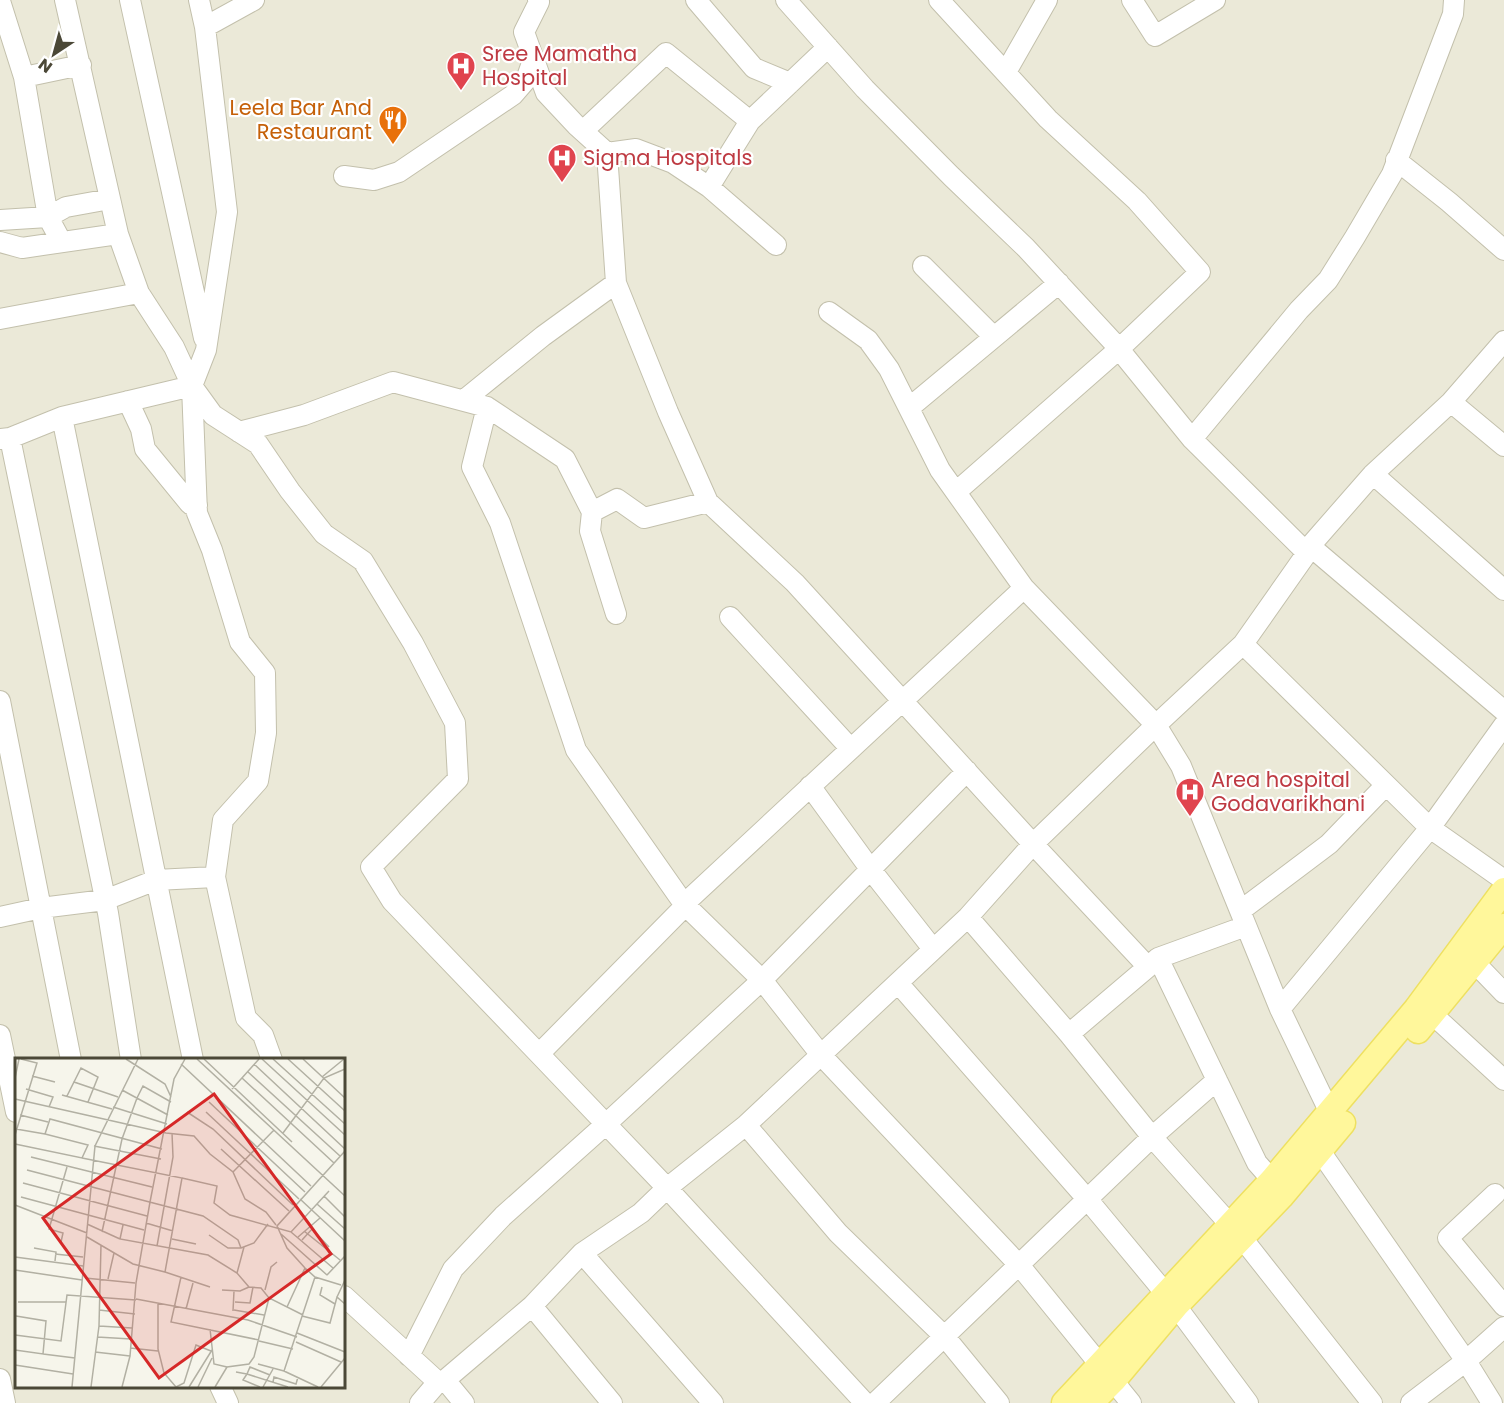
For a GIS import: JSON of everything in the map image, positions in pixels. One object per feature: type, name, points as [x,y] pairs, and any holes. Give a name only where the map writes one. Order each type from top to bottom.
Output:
[{"type":"main road","points":[[1315,1144],[1330,1113],[1416,1009],[1504,890]]},
{"type":"main road","points":[[1091,1403],[1108,1372],[1432,1014],[1504,926]]},
{"type":"main road","points":[[1064,1403],[1108,1372]]},
{"type":"street","points":[[65,0],[118,234],[139,293],[174,347],[192,386],[213,415],[258,444],[290,491],[324,534],[363,561],[413,643],[454,723],[458,779],[371,867],[392,901],[667,1188],[865,1403]]},
{"type":"street","points":[[130,0],[206,350]]},
{"type":"street","points":[[199,0],[205,27],[227,212],[206,350],[192,386],[197,513],[212,550],[240,642],[265,673],[266,733],[258,781],[223,820],[215,877],[246,1018],[263,1035],[272,1058]]},
{"type":"street","points":[[205,27],[254,0]]},
{"type":"street","points":[[696,0],[754,68],[790,83]]},
{"type":"street","points":[[786,0],[865,89],[1059,283],[1119,349],[1192,439],[1308,550],[1504,711]]},
{"type":"street","points":[[939,0],[1048,119],[1137,201],[1200,272],[1119,349],[956,492]]},
{"type":"street","points":[[1006,72],[1047,0]]},
{"type":"street","points":[[1132,0],[1155,36],[1215,0]]},
{"type":"street","points":[[1192,439],[1299,310],[1328,280],[1374,206],[1392,174],[1453,14],[1454,0]]},
{"type":"street","points":[[0,1],[24,77],[48,217],[61,241]]},
{"type":"street","points":[[540,1],[524,32],[533,60],[546,93],[607,153],[616,283],[708,502],[795,583],[1033,844],[1153,963],[1217,1080],[1257,1163],[1276,1189]]},
{"type":"street","points":[[709,187],[750,121],[828,47]]},
{"type":"street","points":[[583,131],[666,53],[750,121]]},
{"type":"street","points":[[344,176],[374,180],[399,172],[513,95],[526,80],[533,60]]},
{"type":"street","points":[[24,77],[81,65]]},
{"type":"street","points":[[607,153],[636,149],[673,163],[709,187],[776,245]]},
{"type":"street","points":[[1396,160],[1504,250]]},
{"type":"street","points":[[0,220],[48,217],[66,207],[110,199]]},
{"type":"street","points":[[0,242],[22,248],[118,234]]},
{"type":"street","points":[[923,266],[994,337]]},
{"type":"street","points":[[464,400],[543,336],[616,283]]},
{"type":"street","points":[[909,408],[1059,283]]},
{"type":"street","points":[[0,319],[139,293]]},
{"type":"street","points":[[829,312],[868,340],[889,369],[940,470],[1024,588],[1156,725],[1181,766],[1280,1009],[1330,1113]]},
{"type":"street","points":[[420,1403],[441,1381],[532,1306],[582,1253],[641,1213],[667,1188],[746,1125],[968,917],[1033,844],[1243,644],[1308,550],[1373,474],[1451,402],[1503,346]]},
{"type":"street","points":[[239,432],[304,415],[393,382],[487,407],[565,459],[592,512],[590,531],[616,614]]},
{"type":"street","points":[[131,1058],[105,900],[5,439],[62,417],[192,386]]},
{"type":"street","points":[[128,401],[141,429],[145,449],[190,504],[197,505]]},
{"type":"street","points":[[1451,402],[1504,446]]},
{"type":"street","points":[[487,407],[472,467],[500,523],[576,750],[684,904],[762,980],[821,1055],[1020,1266],[1131,1403]]},
{"type":"street","points":[[62,417],[193,1058]]},
{"type":"street","points":[[1373,474],[1504,590]]},
{"type":"street","points":[[592,512],[617,499],[644,518],[708,502]]},
{"type":"street","points":[[539,1054],[683,908],[684,904],[1024,588]]},
{"type":"street","points":[[729,617],[850,749]]},
{"type":"street","points":[[1243,644],[1430,828],[1504,880]]},
{"type":"street","points":[[0,701],[71,1058]]},
{"type":"street","points":[[1280,1009],[1430,828],[1504,725]]},
{"type":"street","points":[[409,1356],[453,1269],[503,1216],[762,980],[967,771]]},
{"type":"street","points":[[810,786],[871,870],[933,949]]},
{"type":"street","points":[[1069,1034],[1153,963],[1243,919],[1329,844],[1385,786]]},
{"type":"street","points":[[0,917],[41,908],[105,900],[156,880],[215,877]]},
{"type":"street","points":[[968,917],[1069,1034],[1152,1137],[1236,1231],[1372,1403]]},
{"type":"street","points":[[1475,963],[1504,993]]},
{"type":"street","points":[[897,983],[1088,1200],[1171,1300],[1248,1403]]},
{"type":"street","points":[[1432,1014],[1504,1080]]},
{"type":"street","points":[[0,1035],[15,1107]]},
{"type":"street","points":[[875,1403],[1152,1137],[1217,1080]]},
{"type":"street","points":[[746,1125],[838,1233],[945,1337],[999,1403]]},
{"type":"street","points":[[1315,1144],[1466,1361],[1492,1403]]},
{"type":"street","points":[[1495,1194],[1448,1238],[1504,1306]]},
{"type":"street","points":[[582,1253],[713,1403]]},
{"type":"street","points":[[345,1297],[464,1403]]},
{"type":"street","points":[[532,1306],[612,1403]]},
{"type":"street","points":[[1411,1403],[1466,1361],[1504,1327]]},
{"type":"street","points":[[0,1379],[4,1403]]},
{"type":"street","points":[[221,1388],[228,1403]]},
{"type":"shaded area","points":[[0,0],[1504,0],[1504,1403],[0,1403]]},
{"type":"place","name":"Sree Mamatha Hospital","points":[[461,92]]},
{"type":"place","name":"Leela Bar And Restaurant","points":[[393,146]]},
{"type":"place","name":"Sigma Hospitals","points":[[562,184]]},
{"type":"place","name":"Area hospital Godavarikhani","points":[[1190,818]]}]
